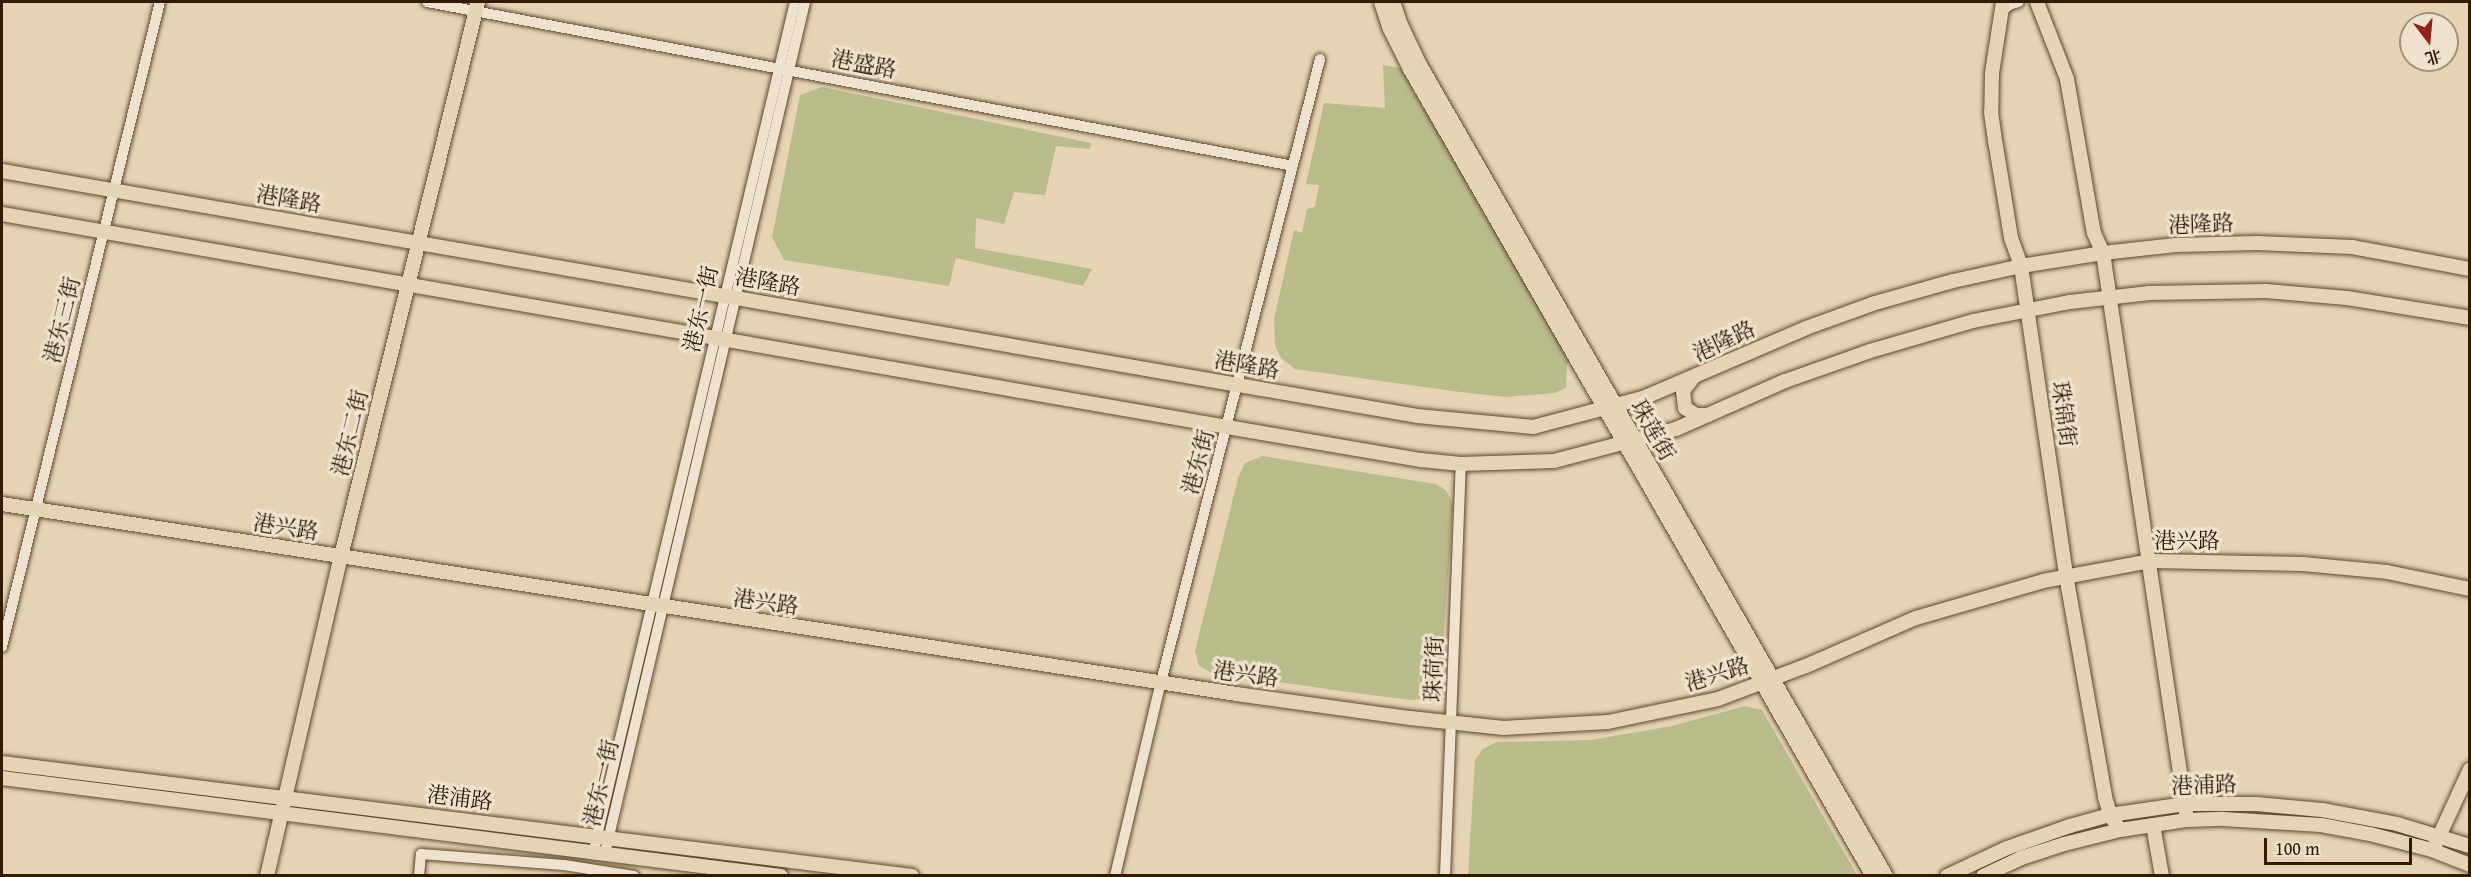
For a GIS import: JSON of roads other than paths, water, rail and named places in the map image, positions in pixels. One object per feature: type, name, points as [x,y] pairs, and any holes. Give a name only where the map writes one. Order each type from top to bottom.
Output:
[{"type":"main road","name":"珠莲街","points":[[1381,2],[1405,60],[1610,407]]},
{"type":"main road","name":"珠莲街","points":[[1393,2],[1401,26],[1420,65],[1629,441],[1767,681],[1873,876]]},
{"type":"main road","points":[[2038,4],[2067,79],[2094,233],[2103,252],[2151,561],[2187,820]]},
{"type":"main road","name":"港东二街","points":[[267,876],[341,556],[477,6]]},
{"type":"main road","name":"珠锦街","points":[[2002,7],[1992,73],[1991,112],[2011,238],[2021,266],[2028,309],[2066,575],[2110,815],[2120,830]]},
{"type":"main road","name":"港隆路","points":[[2,171],[1417,416],[1533,427],[1643,398],[1692,379],[1776,340],[1840,315],[1927,288],[2021,266],[2103,252],[2176,245],[2258,243],[2327,245],[2352,247],[2469,269]]},
{"type":"main road","points":[[2,214],[1227,427],[1421,460],[1461,464],[1554,461],[1676,429],[1785,381],[1839,361],[1963,324],[2028,309],[2111,297],[2168,292],[2266,291],[2347,298],[2469,318]]},
{"type":"main road","points":[[1692,379],[1683,391],[1685,408],[1696,415],[1708,415]]},
{"type":"main road","name":"港兴路","points":[[2,504],[657,607],[1161,682],[1503,728],[1608,722],[1718,699],[1767,681],[1916,618],[2066,575],[2151,561],[2303,564],[2387,572],[2469,589]]},
{"type":"main road","name":"珠莲街","points":[[1767,681],[1886,876]]},
{"type":"main road","name":"港浦路","points":[[2,763],[912,876]]},
{"type":"main road","points":[[2432,850],[2469,769]]},
{"type":"main road","name":"港浦路","points":[[2,778],[781,876]]},
{"type":"main road","name":"港浦路","points":[[1947,876],[2007,848],[2110,815],[2185,804],[2256,804],[2322,810],[2388,822],[2439,835],[2469,846]]},
{"type":"main road","name":"港浦路","points":[[1983,876],[2021,858],[2064,844],[2120,830],[2187,820],[2267,820],[2321,825],[2370,834],[2432,850],[2469,865]]},
{"type":"main road","points":[[2153,825],[2162,876]]},
{"type":"street","name":"港东三街","points":[[2,647],[160,2]]},
{"type":"street","name":"港盛路","points":[[427,2],[477,6],[784,69],[1293,166]]},
{"type":"street","name":"港东一街","points":[[600,853],[605,853],[603,836],[784,69],[795,2]]},
{"type":"street","name":"港东一街","points":[[784,69],[805,2]]},
{"type":"street","points":[[2002,7],[2019,2],[2038,4]]},
{"type":"street","name":"港东街","points":[[1115,876],[1161,682],[1320,59]]},
{"type":"street","name":"珠荷街","points":[[1445,876],[1461,464]]},
{"type":"street","points":[[419,876],[421,854],[564,865],[634,876]]}]
